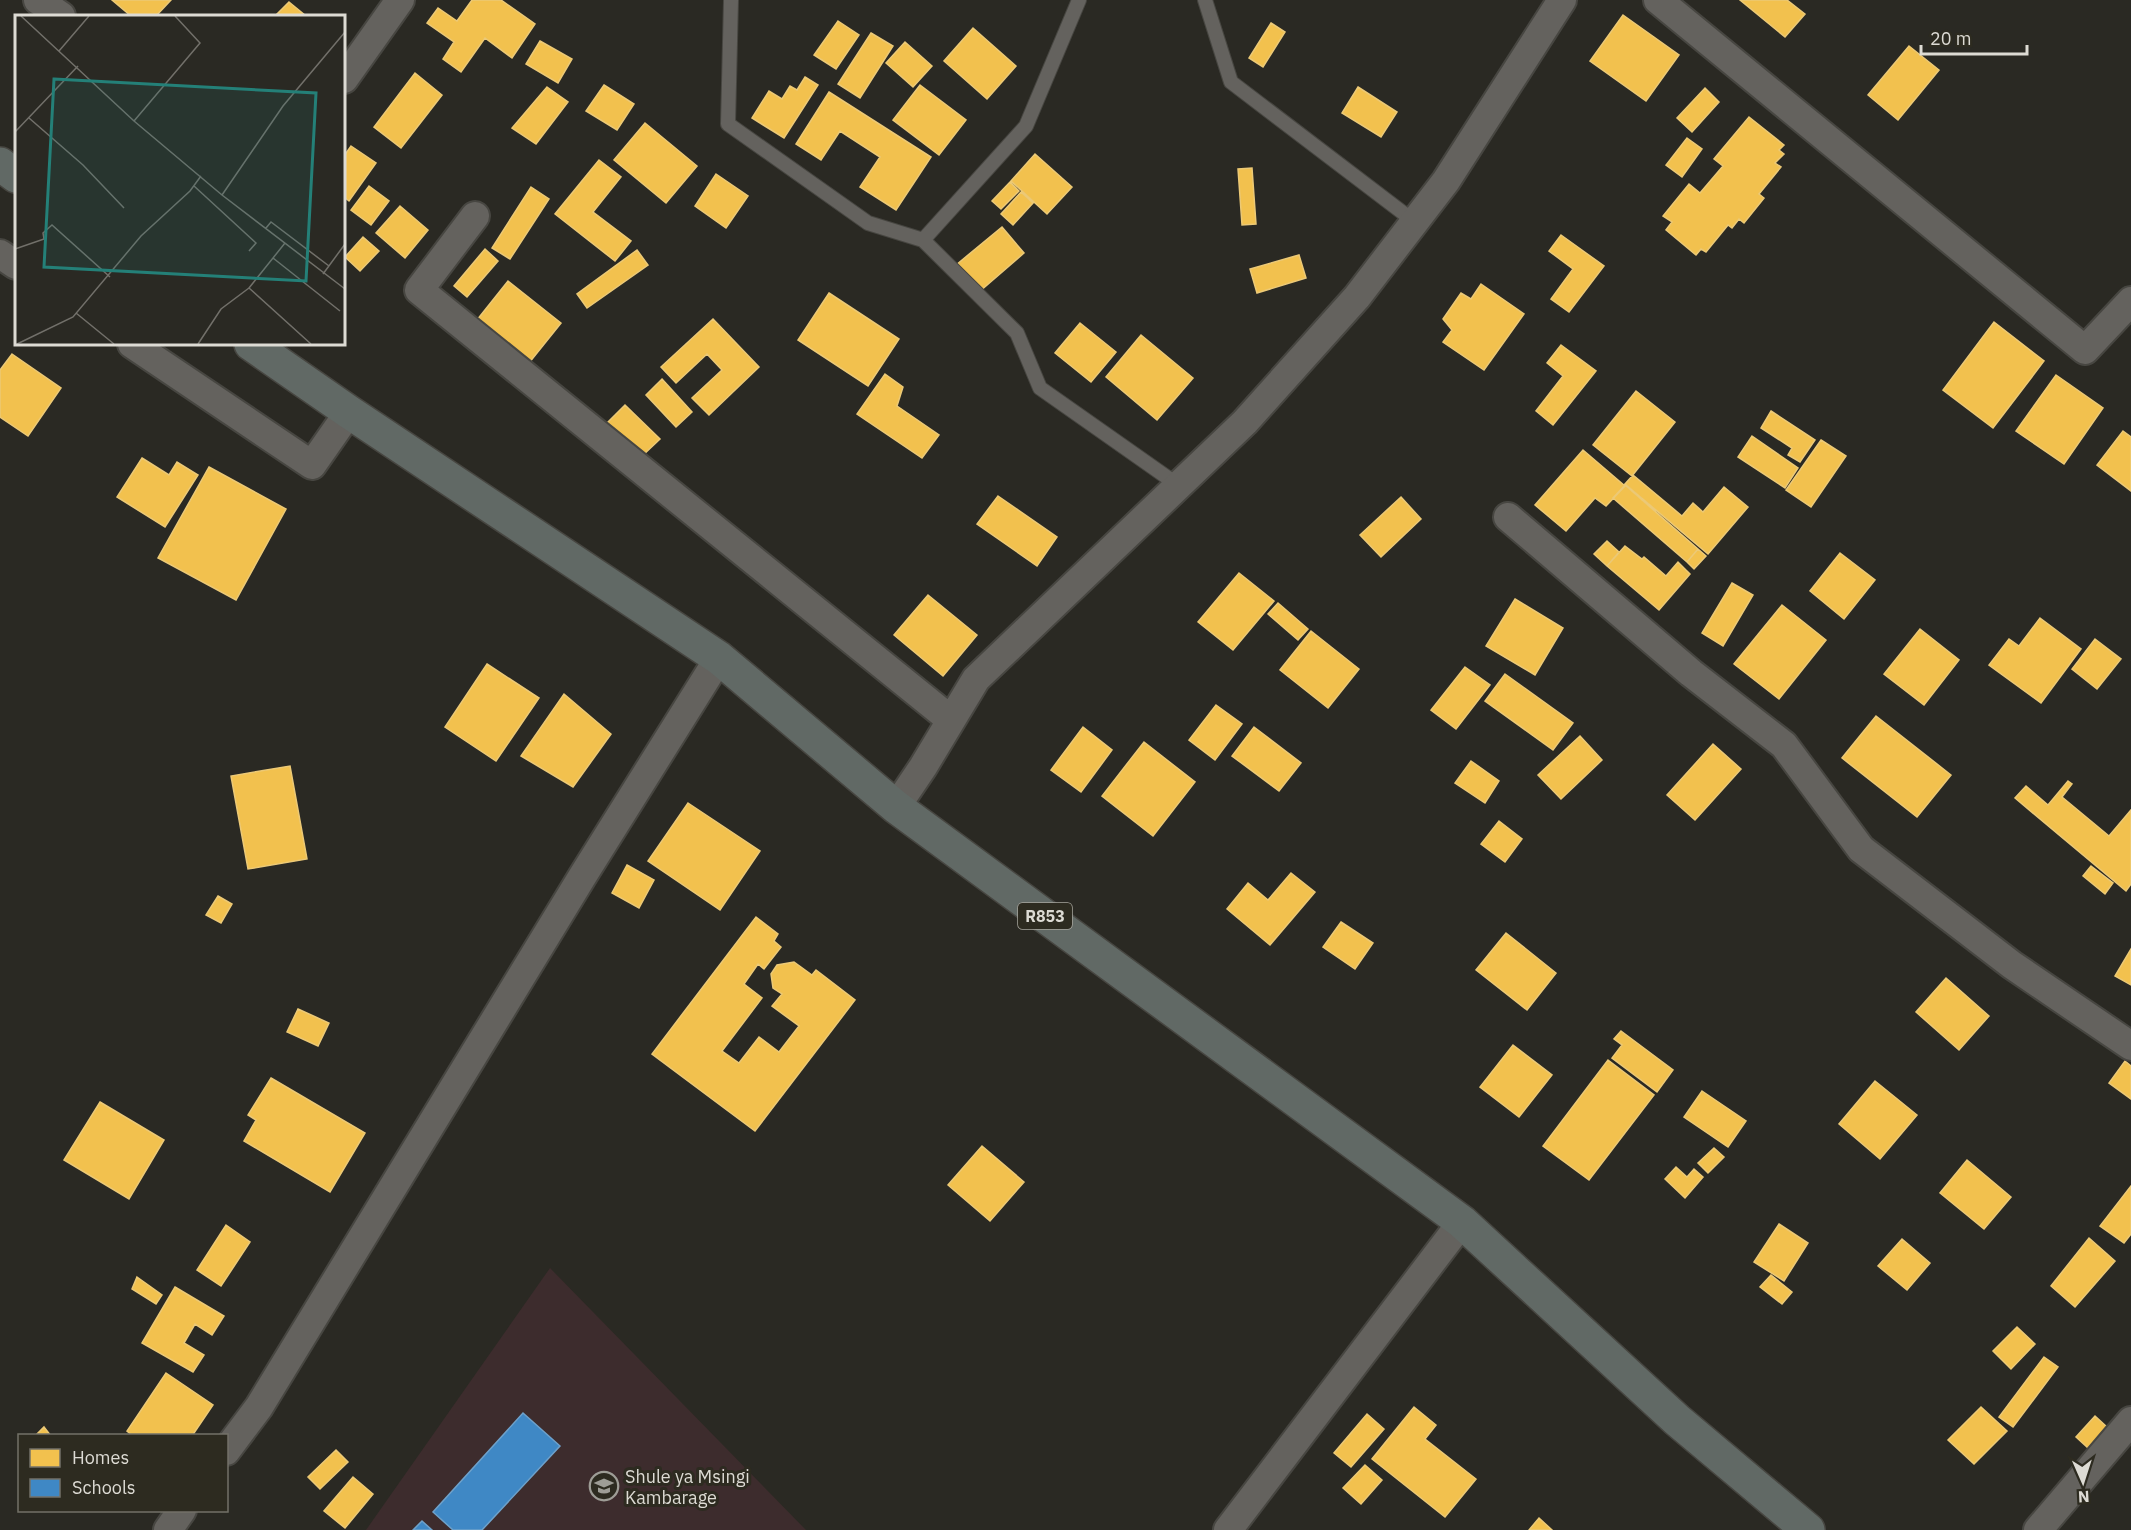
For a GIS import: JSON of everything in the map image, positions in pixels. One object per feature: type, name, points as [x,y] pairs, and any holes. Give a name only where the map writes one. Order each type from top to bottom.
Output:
[{"type":"main road","points":[[0,164],[15,175]]},
{"type":"main road","name":"R853","points":[[252,345],[349,412],[719,658],[896,807],[1462,1222],[1677,1420],[1808,1530]]},
{"type":"street","points":[[38,0],[60,15]]},
{"type":"street","points":[[345,78],[400,0]]},
{"type":"street","points":[[896,807],[976,679],[1245,422],[1357,297],[1446,181],[1562,0]]},
{"type":"street","points":[[1658,0],[2085,350],[2131,301]]},
{"type":"street","points":[[475,216],[419,290],[951,720]]},
{"type":"street","points":[[0,254],[15,264]]},
{"type":"street","points":[[133,345],[312,465],[349,412]]},
{"type":"street","points":[[1508,517],[1691,673],[1784,745],[1861,849],[2012,965],[2131,1046]]},
{"type":"street","points":[[228,1448],[259,1407],[582,876],[719,658]]},
{"type":"street","points":[[1228,1530],[1462,1222]]},
{"type":"street","points":[[2038,1530],[2131,1421]]},
{"type":"street","points":[[168,1530],[181,1512]]},
{"type":"lane","points":[[731,0],[728,124],[868,223],[923,240],[1017,333],[1040,388],[1178,485]]},
{"type":"lane","points":[[923,240],[1026,126],[1079,0]]},
{"type":"lane","points":[[1205,0],[1231,82],[1415,222]]},
{"type":"shaded area","points":[[550,1268],[806,1530],[366,1530]]},
{"type":"building: Homes","points":[[112,0],[171,0],[157,15],[130,15]]},
{"type":"building: Homes","points":[[472,0],[501,0],[535,24],[512,58],[485,38],[461,72],[443,59],[454,42],[427,23],[438,8],[457,21]]},
{"type":"building: Homes","points":[[1740,0],[1787,0],[1805,14],[1785,37]]},
{"type":"building: Homes","points":[[289,2],[305,15],[276,15]]},
{"type":"building: Homes","points":[[1623,15],[1679,55],[1646,101],[1590,61]]},
{"type":"building: Homes","points":[[838,21],[859,35],[836,69],[814,55]]},
{"type":"building: Homes","points":[[1271,23],[1285,32],[1263,67],[1249,58]]},
{"type":"building: Homes","points":[[973,28],[1016,66],[987,99],[944,61]]},
{"type":"building: Homes","points":[[871,33],[893,46],[860,98],[838,84]]},
{"type":"building: Homes","points":[[540,41],[572,59],[558,83],[526,64]]},
{"type":"building: Homes","points":[[905,42],[932,66],[913,87],[886,63]]},
{"type":"building: Homes","points":[[1909,46],[1939,70],[1898,120],[1868,95]]},
{"type":"building: Homes","points":[[415,73],[442,95],[401,148],[374,127]]},
{"type":"building: Homes","points":[[805,77],[818,85],[784,138],[752,118],[769,91],[782,99],[790,86],[797,90]]},
{"type":"building: Homes","points":[[604,85],[634,104],[617,130],[586,111]]},
{"type":"building: Homes","points":[[920,85],[966,120],[939,155],[893,120]]},
{"type":"building: Homes","points":[[547,87],[568,102],[536,144],[512,128]]},
{"type":"building: Homes","points":[[1358,87],[1397,112],[1381,137],[1342,113]]},
{"type":"building: Homes","points":[[1705,88],[1719,102],[1692,132],[1677,118]]},
{"type":"building: Homes","points":[[829,92],[931,157],[896,210],[860,187],[880,157],[840,131],[821,160],[796,144]]},
{"type":"building: Homes","points":[[1749,117],[1784,145],[1779,150],[1784,154],[1775,163],[1781,167],[1759,194],[1764,198],[1744,223],[1739,219],[1732,228],[1728,225],[1706,252],[1701,249],[1696,255],[1666,230],[1672,222],[1663,216],[1689,184],[1700,193],[1723,166],[1714,159]]},
{"type":"building: Homes","points":[[645,123],[697,166],[666,203],[614,160]]},
{"type":"building: Homes","points":[[1687,138],[1702,149],[1682,177],[1666,165]]},
{"type":"building: Homes","points":[[351,146],[376,163],[349,201],[345,198],[345,155]]},
{"type":"building: Homes","points":[[1035,154],[1072,187],[1047,214],[1011,181]]},
{"type":"building: Homes","points":[[599,160],[621,177],[593,212],[631,241],[615,261],[555,214]]},
{"type":"building: Homes","points":[[1252,168],[1256,224],[1242,225],[1238,169]]},
{"type":"building: Homes","points":[[716,174],[748,196],[726,228],[695,206]]},
{"type":"building: Homes","points":[[1010,182],[1019,191],[1001,209],[992,201]]},
{"type":"building: Homes","points":[[369,186],[389,201],[371,225],[351,210]]},
{"type":"building: Homes","points":[[531,187],[549,199],[510,259],[492,248]]},
{"type":"building: Homes","points":[[1021,192],[1033,203],[1013,225],[1001,214]]},
{"type":"building: Homes","points":[[400,206],[428,230],[405,258],[376,233]]},
{"type":"building: Homes","points":[[1002,227],[1024,253],[979,292],[956,265]]},
{"type":"building: Homes","points":[[1561,235],[1604,266],[1569,312],[1551,299],[1573,269],[1549,251]]},
{"type":"building: Homes","points":[[363,237],[379,251],[360,271],[345,257]]},
{"type":"building: Homes","points":[[485,249],[498,261],[467,297],[454,286]]},
{"type":"building: Homes","points":[[637,250],[648,265],[587,308],[577,294]]},
{"type":"building: Homes","points":[[1299,255],[1306,278],[1257,293],[1250,269]]},
{"type":"building: Homes","points":[[508,281],[561,323],[529,363],[477,320]]},
{"type":"building: Homes","points":[[1481,284],[1524,314],[1484,370],[1443,342],[1452,330],[1443,319],[1461,293],[1471,299]]},
{"type":"building: Homes","points":[[829,293],[899,339],[868,386],[798,340]]},
{"type":"building: Homes","points":[[713,319],[759,367],[709,415],[692,398],[722,370],[707,354],[676,383],[661,367]]},
{"type":"building: Homes","points":[[1994,322],[2044,361],[1993,428],[1943,390]]},
{"type":"building: Homes","points":[[1080,323],[1116,352],[1091,382],[1055,353]]},
{"type":"building: Homes","points":[[1141,335],[1193,378],[1157,420],[1106,377]]},
{"type":"building: Homes","points":[[1561,345],[1596,371],[1553,425],[1536,411],[1563,376],[1547,363]]},
{"type":"building: Homes","points":[[12,354],[61,388],[28,436],[0,417],[0,370]]},
{"type":"building: Homes","points":[[885,374],[903,387],[897,406],[939,435],[922,458],[857,414]]},
{"type":"building: Homes","points":[[2056,375],[2103,408],[2064,464],[2016,431]]},
{"type":"building: Homes","points":[[662,379],[692,412],[676,427],[646,395]]},
{"type":"building: Homes","points":[[1636,391],[1675,422],[1632,476],[1593,445]]},
{"type":"building: Homes","points":[[625,405],[660,439],[641,457],[607,423]]},
{"type":"building: Homes","points":[[1771,411],[1815,440],[1800,462],[1788,455],[1792,448],[1761,428]]},
{"type":"building: Homes","points":[[2123,431],[2131,437],[2131,491],[2097,465]]},
{"type":"building: Homes","points":[[1752,436],[1798,468],[1785,488],[1738,457]]},
{"type":"building: Homes","points":[[1821,440],[1846,456],[1811,507],[1786,490]]},
{"type":"building: Homes","points":[[1583,450],[1625,486],[1606,506],[1595,498],[1566,531],[1535,505]]},
{"type":"building: Homes","points":[[142,458],[169,475],[177,462],[198,475],[165,527],[117,497]]},
{"type":"building: Homes","points":[[209,467],[286,509],[236,600],[158,558]]},
{"type":"building: Homes","points":[[1633,475],[1682,516],[1693,503],[1703,512],[1724,487],[1748,507],[1708,554],[1625,484]]},
{"type":"building: Homes","points":[[1625,485],[1698,549],[1687,562],[1613,498]]},
{"type":"building: Homes","points":[[998,496],[1057,537],[1037,566],[977,524]]},
{"type":"building: Homes","points":[[1401,497],[1421,519],[1381,557],[1360,535]]},
{"type":"building: Homes","points":[[1607,541],[1619,552],[1607,566],[1594,554]]},
{"type":"building: Homes","points":[[1625,546],[1642,559],[1644,557],[1666,576],[1678,562],[1690,574],[1659,610],[1607,566]]},
{"type":"building: Homes","points":[[1698,549],[1706,556],[1694,569],[1687,562]]},
{"type":"building: Homes","points":[[1840,553],[1875,580],[1844,619],[1810,591]]},
{"type":"building: Homes","points":[[1239,573],[1274,601],[1233,650],[1198,622]]},
{"type":"building: Homes","points":[[1732,583],[1753,595],[1723,646],[1702,633]]},
{"type":"building: Homes","points":[[928,595],[977,635],[943,676],[894,635]]},
{"type":"building: Homes","points":[[1515,599],[1563,628],[1535,675],[1486,646]]},
{"type":"building: Homes","points":[[1278,603],[1308,629],[1298,640],[1268,614]]},
{"type":"building: Homes","points":[[1782,605],[1826,640],[1779,699],[1734,664]]},
{"type":"building: Homes","points":[[2040,618],[2081,649],[2041,703],[1989,665],[2009,639],[2019,646]]},
{"type":"building: Homes","points":[[1920,629],[1959,660],[1924,705],[1884,674]]},
{"type":"building: Homes","points":[[1311,631],[1359,669],[1328,708],[1280,670]]},
{"type":"building: Homes","points":[[2095,639],[2121,659],[2097,689],[2072,669]]},
{"type":"building: Homes","points":[[487,664],[539,698],[496,761],[445,727]]},
{"type":"building: Homes","points":[[1465,667],[1490,685],[1456,729],[1431,710]]},
{"type":"building: Homes","points":[[1505,674],[1573,723],[1553,750],[1485,701]]},
{"type":"building: Homes","points":[[564,694],[611,734],[573,787],[521,756]]},
{"type":"building: Homes","points":[[1216,705],[1242,724],[1215,760],[1189,740]]},
{"type":"building: Homes","points":[[1876,716],[1951,775],[1917,817],[1842,758]]},
{"type":"building: Homes","points":[[1083,727],[1112,750],[1081,792],[1051,770]]},
{"type":"building: Homes","points":[[1254,727],[1301,763],[1279,791],[1232,756]]},
{"type":"building: Homes","points":[[1580,736],[1602,760],[1561,799],[1538,775]]},
{"type":"building: Homes","points":[[1144,742],[1195,782],[1153,836],[1102,796]]},
{"type":"building: Homes","points":[[1713,744],[1741,769],[1695,820],[1667,795]]},
{"type":"building: Homes","points":[[1471,761],[1499,781],[1485,803],[1455,783]]},
{"type":"building: Homes","points":[[290,766],[307,859],[248,869],[231,776]]},
{"type":"building: Homes","points":[[2068,781],[2072,784],[2062,797],[2109,836],[2131,810],[2131,884],[2126,891],[2015,798],[2026,786],[2048,805]]},
{"type":"building: Homes","points":[[688,803],[760,851],[720,910],[648,861]]},
{"type":"building: Homes","points":[[1499,821],[1522,839],[1505,862],[1481,844]]},
{"type":"building: Homes","points":[[627,865],[654,880],[639,908],[612,893]]},
{"type":"building: Homes","points":[[2091,866],[2113,883],[2105,894],[2083,876]]},
{"type":"building: Homes","points":[[1291,873],[1315,892],[1270,945],[1227,909],[1248,883],[1268,900]]},
{"type":"building: Homes","points":[[218,896],[232,904],[221,923],[206,915]]},
{"type":"building: Homes","points":[[756,917],[778,934],[774,941],[781,947],[764,969],[758,964],[744,984],[762,998],[722,1051],[739,1063],[759,1037],[779,1052],[799,1026],[772,1006],[782,994],[773,988],[771,974],[777,965],[794,962],[812,975],[816,970],[855,1000],[755,1131],[652,1054]]},
{"type":"building: Homes","points":[[1341,922],[1373,943],[1355,969],[1323,947]]},
{"type":"building: Homes","points":[[1506,933],[1556,973],[1527,1010],[1476,970]]},
{"type":"building: Homes","points":[[2131,949],[2131,985],[2115,976]]},
{"type":"building: Homes","points":[[1946,978],[1989,1016],[1959,1050],[1916,1012]]},
{"type":"building: Homes","points":[[298,1009],[329,1023],[318,1046],[287,1032]]},
{"type":"building: Homes","points":[[1621,1031],[1673,1070],[1657,1092],[1612,1058],[1622,1045],[1614,1039]]},
{"type":"building: Homes","points":[[1513,1045],[1552,1075],[1519,1117],[1480,1087]]},
{"type":"building: Homes","points":[[1608,1060],[1654,1095],[1589,1180],[1543,1146]]},
{"type":"building: Homes","points":[[2125,1061],[2131,1066],[2131,1099],[2109,1083]]},
{"type":"building: Homes","points":[[271,1078],[365,1133],[330,1192],[244,1141],[256,1120],[248,1115]]},
{"type":"building: Homes","points":[[1875,1081],[1917,1115],[1880,1159],[1839,1124]]},
{"type":"building: Homes","points":[[1702,1091],[1746,1121],[1728,1147],[1684,1117]]},
{"type":"building: Homes","points":[[100,1102],[164,1140],[129,1199],[64,1160]]},
{"type":"building: Homes","points":[[982,1146],[1024,1182],[990,1221],[948,1185]]},
{"type":"building: Homes","points":[[1714,1148],[1724,1157],[1708,1173],[1698,1163]]},
{"type":"building: Homes","points":[[1967,1160],[2011,1197],[1984,1229],[1940,1193]]},
{"type":"building: Homes","points":[[1676,1167],[1687,1177],[1694,1169],[1703,1177],[1685,1198],[1665,1179]]},
{"type":"building: Homes","points":[[2131,1186],[2131,1234],[2124,1243],[2100,1226]]},
{"type":"building: Homes","points":[[1779,1224],[1808,1243],[1784,1281],[1754,1262]]},
{"type":"building: Homes","points":[[226,1225],[250,1242],[221,1286],[197,1270]]},
{"type":"building: Homes","points":[[2089,1238],[2115,1261],[2075,1307],[2051,1286]]},
{"type":"building: Homes","points":[[1902,1239],[1930,1263],[1907,1290],[1878,1266]]},
{"type":"building: Homes","points":[[1771,1275],[1792,1292],[1782,1304],[1760,1287]]},
{"type":"building: Homes","points":[[137,1277],[162,1295],[156,1304],[132,1289]]},
{"type":"building: Homes","points":[[175,1287],[224,1316],[212,1335],[195,1324],[184,1343],[204,1355],[193,1372],[142,1343]]},
{"type":"building: Homes","points":[[2017,1327],[2035,1344],[2011,1369],[1993,1351]]},
{"type":"building: Homes","points":[[2044,1357],[2058,1367],[2013,1427],[1999,1417]]},
{"type":"building: Homes","points":[[166,1373],[213,1405],[193,1434],[131,1434],[127,1431]]},
{"type":"building: Homes","points":[[1414,1407],[1436,1425],[1425,1439],[1476,1479],[1445,1517],[1372,1459]]},
{"type":"building: Homes","points":[[1981,1407],[2007,1431],[1974,1464],[1948,1440]]},
{"type":"building: Homes","points":[[1367,1414],[1384,1429],[1351,1467],[1334,1453]]},
{"type":"building: Homes","points":[[2095,1416],[2107,1427],[2088,1448],[2076,1437]]},
{"type":"building: Homes","points":[[44,1427],[49,1434],[37,1434]]},
{"type":"building: Homes","points":[[336,1450],[348,1462],[320,1489],[308,1477]]},
{"type":"building: Homes","points":[[1365,1465],[1382,1480],[1361,1504],[1343,1488]]},
{"type":"building: Homes","points":[[353,1477],[373,1494],[345,1528],[324,1511]]},
{"type":"building: Homes","points":[[1539,1518],[1552,1530],[1529,1530]]},
{"type":"building: Schools","points":[[523,1413],[560,1446],[482,1530],[453,1530],[433,1512]]},
{"type":"building: Schools","points":[[422,1521],[432,1530],[413,1530]]},
{"type":"place","name":"Shule ya Msingi Kambarage","points":[[604,1486]]}]
